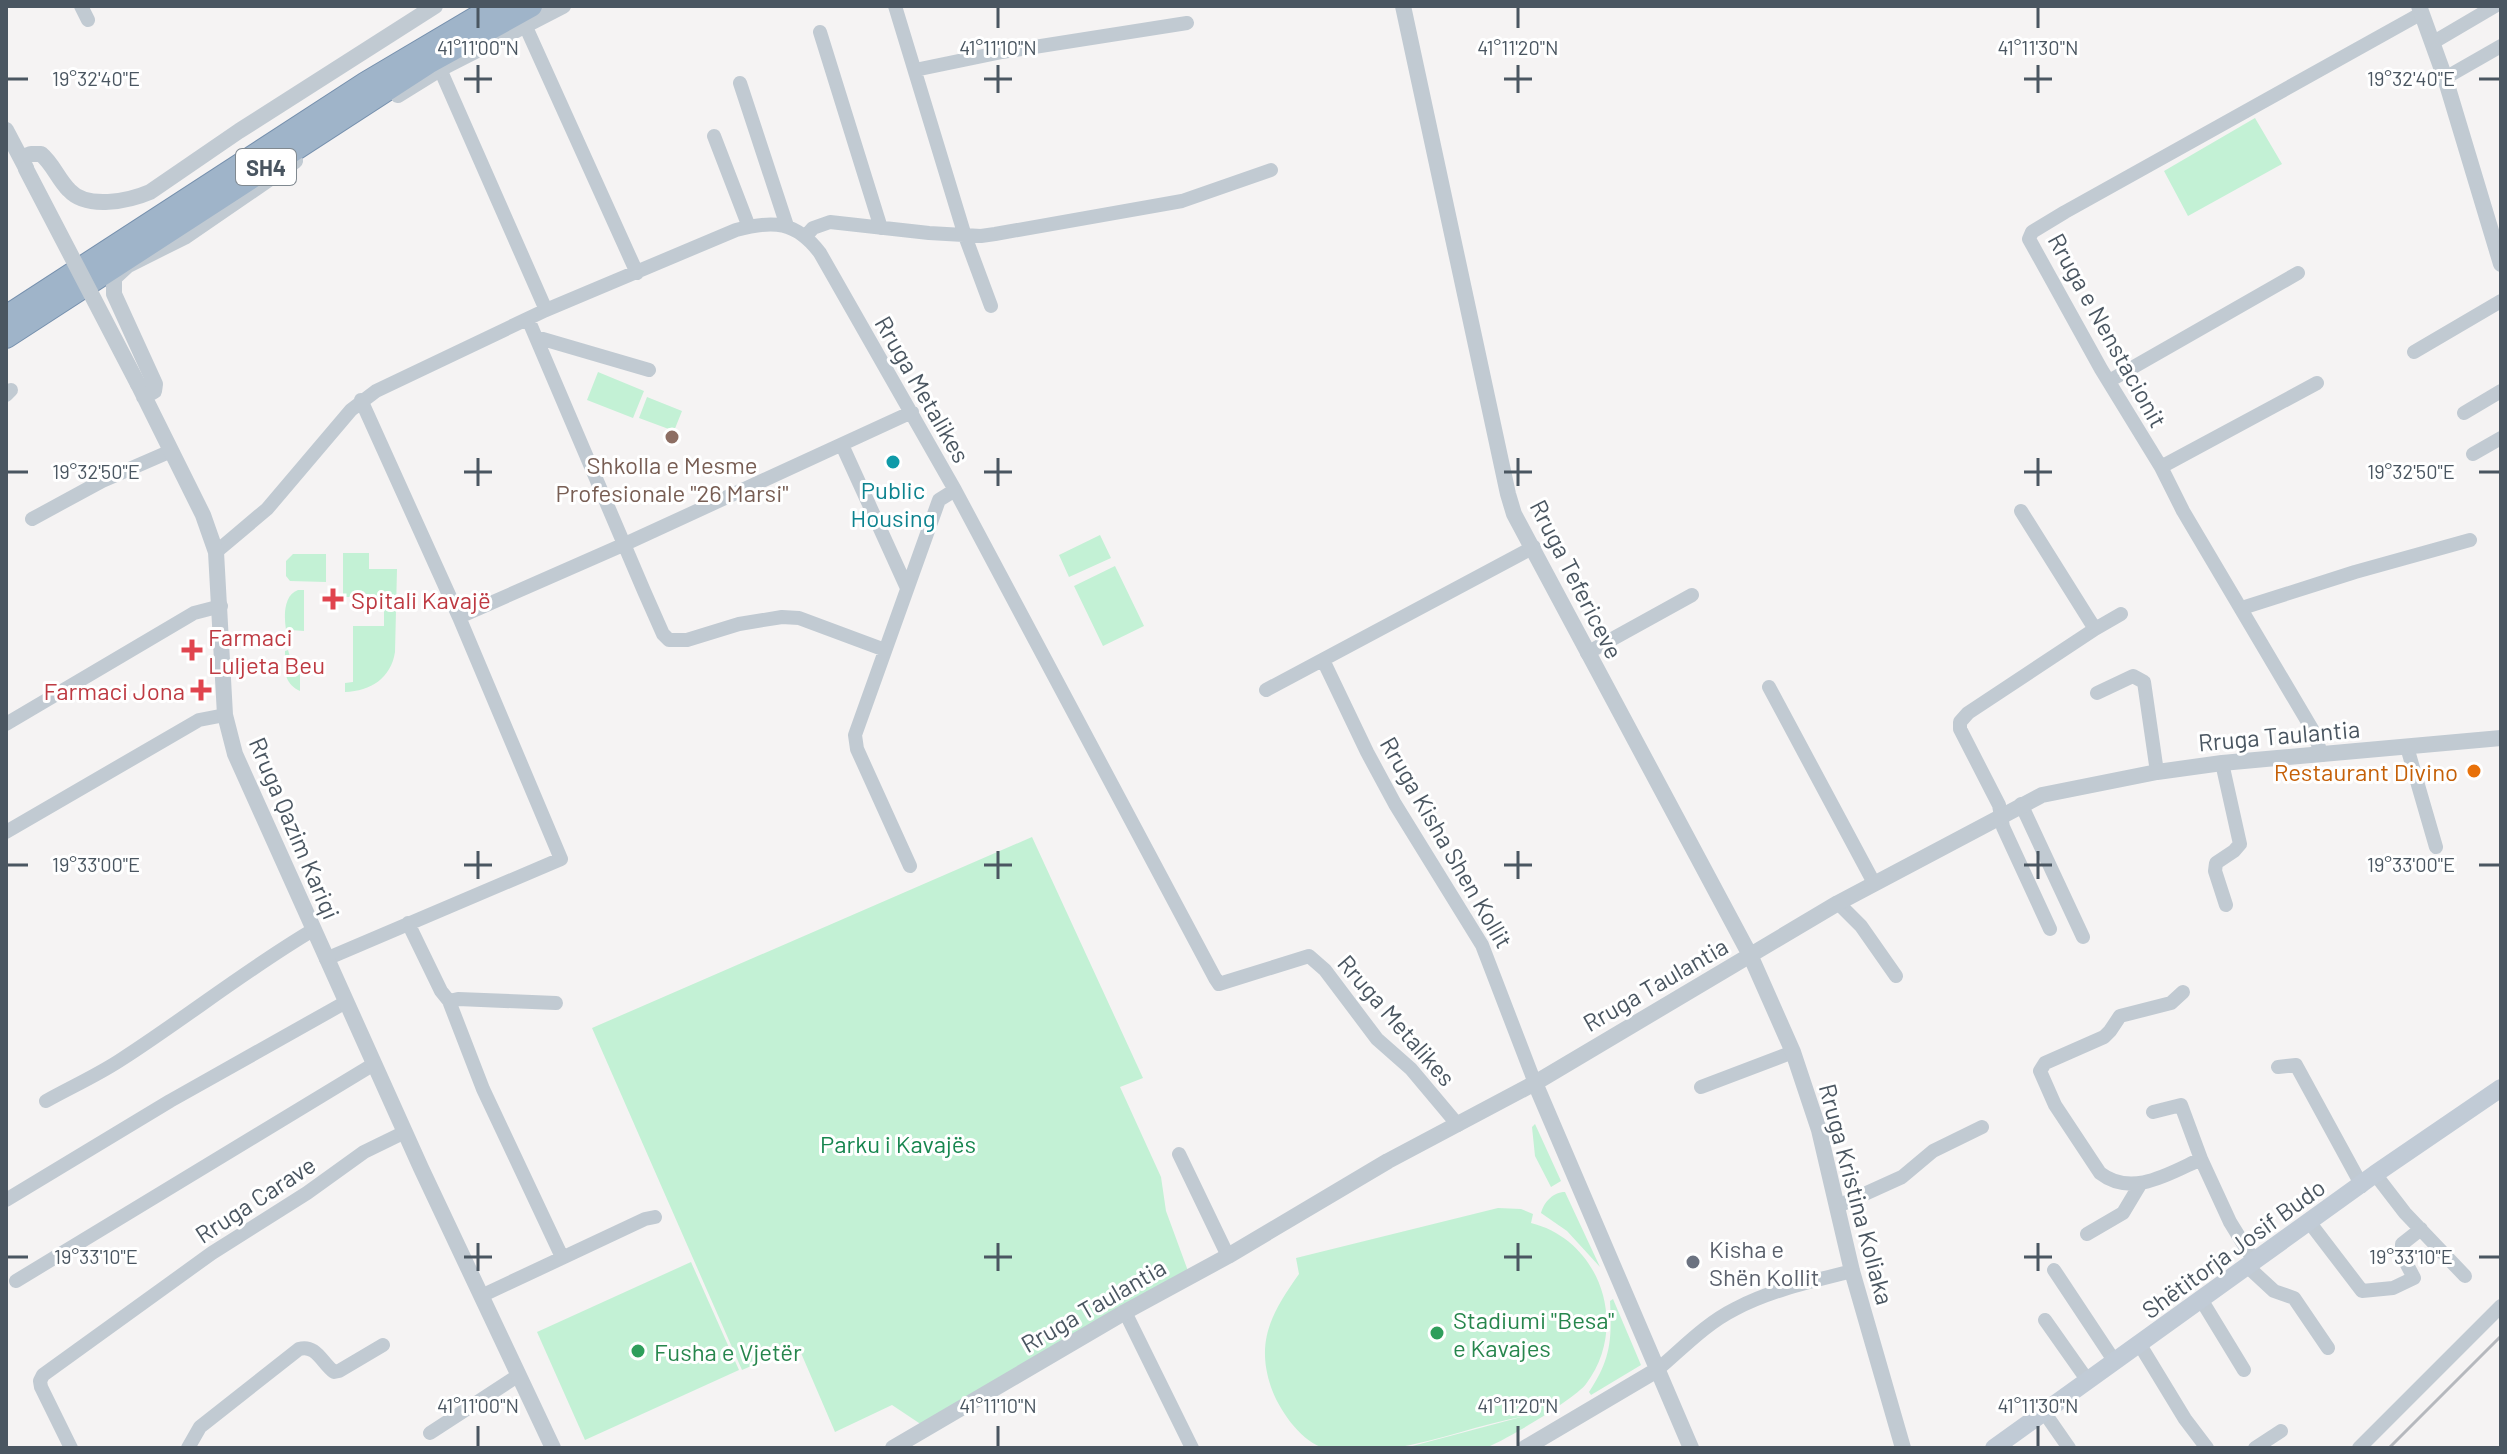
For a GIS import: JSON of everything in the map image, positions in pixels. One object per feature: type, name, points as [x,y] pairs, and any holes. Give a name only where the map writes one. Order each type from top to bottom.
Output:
[{"type":"highway","name":"SH4","points":[[6,317],[366,83],[496,6]]},
{"type":"highway","name":"SH4","points":[[6,337],[428,63],[528,15]]},
{"type":"main road","name":"Shëtitorja Josif Budo","points":[[1994,1448],[2501,1088]]},
{"type":"street","points":[[81,6],[88,20]]},
{"type":"street","points":[[24,164],[31,154],[41,154],[68,190],[79,197],[117,201],[135,198],[150,192],[416,11],[435,6]]},
{"type":"street","points":[[141,390],[154,391],[155,384],[114,294],[114,278],[119,271],[186,236],[332,135],[528,15],[563,6]]},
{"type":"street","points":[[895,6],[965,236],[991,306]]},
{"type":"street","name":"Rruga Tefericeve","points":[[1403,6],[1508,494],[1523,533],[1534,547],[1587,653],[1751,957]]},
{"type":"street","points":[[2432,43],[2495,6]]},
{"type":"street","points":[[2420,10],[2445,78],[2501,264]]},
{"type":"street","name":"Rruga e Nenstacionit","points":[[2322,755],[2312,729],[2183,511],[2161,467],[2029,239],[2032,232],[2420,10]]},
{"type":"street","points":[[528,15],[637,273]]},
{"type":"street","points":[[915,70],[1002,52],[1187,23]]},
{"type":"street","points":[[820,32],[881,228]]},
{"type":"street","points":[[2445,78],[2501,46]]},
{"type":"street","points":[[440,69],[546,310]]},
{"type":"street","points":[[216,552],[267,509],[361,400],[546,310],[749,227],[787,226],[740,83]]},
{"type":"street","name":"Rruga Qazim Kariqi","points":[[6,130],[203,515],[216,552],[225,715],[235,754],[405,1132],[552,1448]]},
{"type":"street","points":[[714,136],[749,227]]},
{"type":"street","points":[[805,237],[813,228],[830,222],[965,236],[995,234],[1182,201],[1271,170]]},
{"type":"street","name":"Rruga Metalikes","points":[[787,226],[805,237],[820,253],[912,412],[1219,984],[1309,956],[1325,970],[1377,1039],[1411,1069],[1458,1125]]},
{"type":"street","points":[[2109,381],[2298,273]]},
{"type":"street","points":[[2414,352],[2501,301]]},
{"type":"street","points":[[528,319],[663,634],[669,640],[687,640],[739,624],[782,617],[799,618],[885,650]]},
{"type":"street","points":[[536,337],[649,370]]},
{"type":"street","points":[[2161,467],[2317,383]]},
{"type":"street","points":[[2464,413],[2501,391]]},
{"type":"street","points":[[326,959],[561,859],[459,617],[361,400]]},
{"type":"street","points":[[459,617],[912,412]]},
{"type":"street","points":[[2473,454],[2501,438]]},
{"type":"street","points":[[842,445],[907,588]]},
{"type":"street","points":[[32,519],[102,481],[171,451]]},
{"type":"street","points":[[910,866],[855,741],[857,727],[939,500],[955,490]]},
{"type":"street","points":[[2021,511],[2095,629]]},
{"type":"street","points":[[2242,608],[2470,540]]},
{"type":"street","points":[[1266,690],[1534,547]]},
{"type":"street","points":[[1587,653],[1692,595]]},
{"type":"street","points":[[6,724],[194,613],[221,606]]},
{"type":"street","points":[[2050,929],[2003,827],[1999,805],[1963,736],[1960,722],[1968,713],[2121,614]]},
{"type":"street","name":"Rruga Kisha Shen Kollit","points":[[1323,660],[1395,804],[1482,945],[1535,1083],[1691,1448]]},
{"type":"street","points":[[2097,693],[2133,676],[2144,682],[2157,772]]},
{"type":"street","points":[[1769,687],[1874,883]]},
{"type":"street","points":[[6,832],[199,720],[225,715]]},
{"type":"street","name":"Rruga Taulantia","points":[[893,1448],[1388,1161],[1535,1083],[1838,903],[2021,804],[2064,789],[2222,763],[2501,738]]},
{"type":"street","points":[[2407,747],[2436,847]]},
{"type":"street","points":[[2222,763],[2240,844],[2216,863],[2215,871],[2226,905]]},
{"type":"street","points":[[2021,804],[2083,937]]},
{"type":"street","points":[[1838,903],[1861,926],[1896,976]]},
{"type":"street","points":[[408,923],[441,991],[449,1001],[483,1089],[562,1257]]},
{"type":"street","points":[[46,1101],[120,1061],[257,963],[313,930]]},
{"type":"street","name":"Rruga Kristina Koliaka","points":[[1751,957],[1793,1052],[1819,1130],[1852,1271],[1903,1448]]},
{"type":"street","points":[[2183,992],[2171,1003],[2120,1016],[2104,1037],[2045,1063],[2041,1067],[2042,1079],[2055,1105],[2100,1173],[2109,1180],[2121,1183],[2152,1181],[2201,1159]]},
{"type":"street","points":[[449,1001],[556,1003]]},
{"type":"street","points":[[6,1200],[170,1101],[346,1002]]},
{"type":"street","points":[[1701,1087],[1793,1052]]},
{"type":"street","points":[[16,1281],[374,1064]]},
{"type":"street","points":[[2278,1067],[2296,1065],[2369,1180],[2465,1276]]},
{"type":"street","points":[[2153,1112],[2181,1105],[2201,1159],[2251,1264],[2274,1291],[2294,1298],[2328,1348]]},
{"type":"street","points":[[1838,1206],[1902,1177],[1933,1151],[1982,1127]]},
{"type":"street","name":"Rruga Carave","points":[[71,1448],[41,1387],[43,1375],[212,1253],[307,1193],[364,1152],[405,1132]]},
{"type":"street","points":[[1179,1154],[1228,1256]]},
{"type":"street","points":[[2087,1234],[2123,1213],[2141,1183]]},
{"type":"street","points":[[481,1296],[655,1217]]},
{"type":"street","points":[[2310,1223],[2362,1291],[2393,1288],[2414,1278],[2402,1255],[2402,1244],[2421,1229]]},
{"type":"street","points":[[2054,1270],[2115,1362]]},
{"type":"street","points":[[1525,1448],[1657,1370],[1688,1342],[1734,1309],[1774,1292],[1852,1271]]},
{"type":"street","points":[[2202,1301],[2244,1370]]},
{"type":"street","points":[[2359,1448],[2501,1306]]},
{"type":"street","points":[[1125,1312],[1192,1448]]},
{"type":"street","points":[[2045,1320],[2088,1381]]},
{"type":"street","points":[[188,1448],[200,1427],[299,1349],[306,1347],[313,1350],[334,1372],[383,1345]]},
{"type":"street","points":[[2140,1345],[2185,1419],[2207,1448]]},
{"type":"street","points":[[430,1433],[519,1375]]},
{"type":"street","points":[[2044,1412],[2069,1448]]},
{"type":"street","points":[[2255,1448],[2281,1431]]},
{"type":"green space","points":[[2255,118],[2282,164],[2188,216],[2164,171]]},
{"type":"green space","points":[[598,372],[644,391],[633,418],[587,400]]},
{"type":"green space","points":[[647,397],[682,411],[674,431],[639,418]]},
{"type":"green space","points":[[1100,535],[1111,558],[1069,577],[1059,555]]},
{"type":"green space","points":[[343,553],[369,553],[369,569],[397,569],[393,661],[384,676],[371,686],[345,692],[345,683],[353,682],[353,626],[384,626],[384,597],[343,597]]},
{"type":"green space","points":[[293,554],[326,554],[326,582],[290,581],[286,576],[286,561]]},
{"type":"green space","points":[[1115,566],[1144,626],[1103,646],[1074,586]]},
{"type":"green space","points":[[298,590],[304,590],[304,631],[291,630],[288,639],[286,604]]},
{"type":"green space","points":[[288,650],[291,660],[300,660],[300,691],[290,683],[286,674],[285,651]]},
{"type":"green space","name":"Parku i Kavajës","points":[[1032,837],[1143,1078],[1120,1087],[1161,1177],[1166,1211],[1188,1271],[922,1425],[892,1405],[835,1432],[798,1346],[742,1370],[592,1028]]},
{"type":"green space","points":[[1535,1124],[1561,1181],[1551,1187],[1535,1156],[1532,1127]]},
{"type":"green space","points":[[1565,1192],[1600,1267],[1567,1231],[1541,1213],[1550,1198]]},
{"type":"green space","name":"Stadiumi \"Besa\" e Kavajes","points":[[1498,1208],[1521,1209],[1533,1214],[1531,1223],[1555,1232],[1575,1247],[1590,1266],[1601,1288],[1606,1312],[1606,1337],[1599,1361],[1586,1384],[1538,1419],[1484,1448],[1405,1448],[1525,1416],[1389,1449],[1321,1447],[1305,1437],[1290,1422],[1274,1395],[1265,1355],[1274,1314],[1299,1274],[1296,1258]]},
{"type":"green space","name":"Fusha e Vjetër","points":[[691,1262],[739,1370],[585,1440],[537,1332]]},
{"type":"green space","points":[[1613,1299],[1641,1365],[1591,1395],[1589,1392],[1606,1359],[1611,1327],[1610,1301]]},
{"type":"railway","points":[[2389,1448],[2501,1336]]},
{"type":"place","name":"Shkolla e Mesme Profesionale \"26 Marsi\"","points":[[672,437]]},
{"type":"place","name":"Public Housing","points":[[893,462]]},
{"type":"place","name":"Spitali Kavajë","points":[[333,599]]},
{"type":"place","name":"Farmaci Luljeta Beu","points":[[192,650]]},
{"type":"place","name":"Farmaci Jona","points":[[201,690]]},
{"type":"place","name":"Restaurant Divino","points":[[2474,771]]},
{"type":"place","name":"Kisha e Shën Kollit","points":[[1693,1262]]},
{"type":"place","name":"Stadiumi \"Besa\" e Kavajes","points":[[1437,1333]]},
{"type":"place","name":"Fusha e Vjetër","points":[[638,1351]]}]
